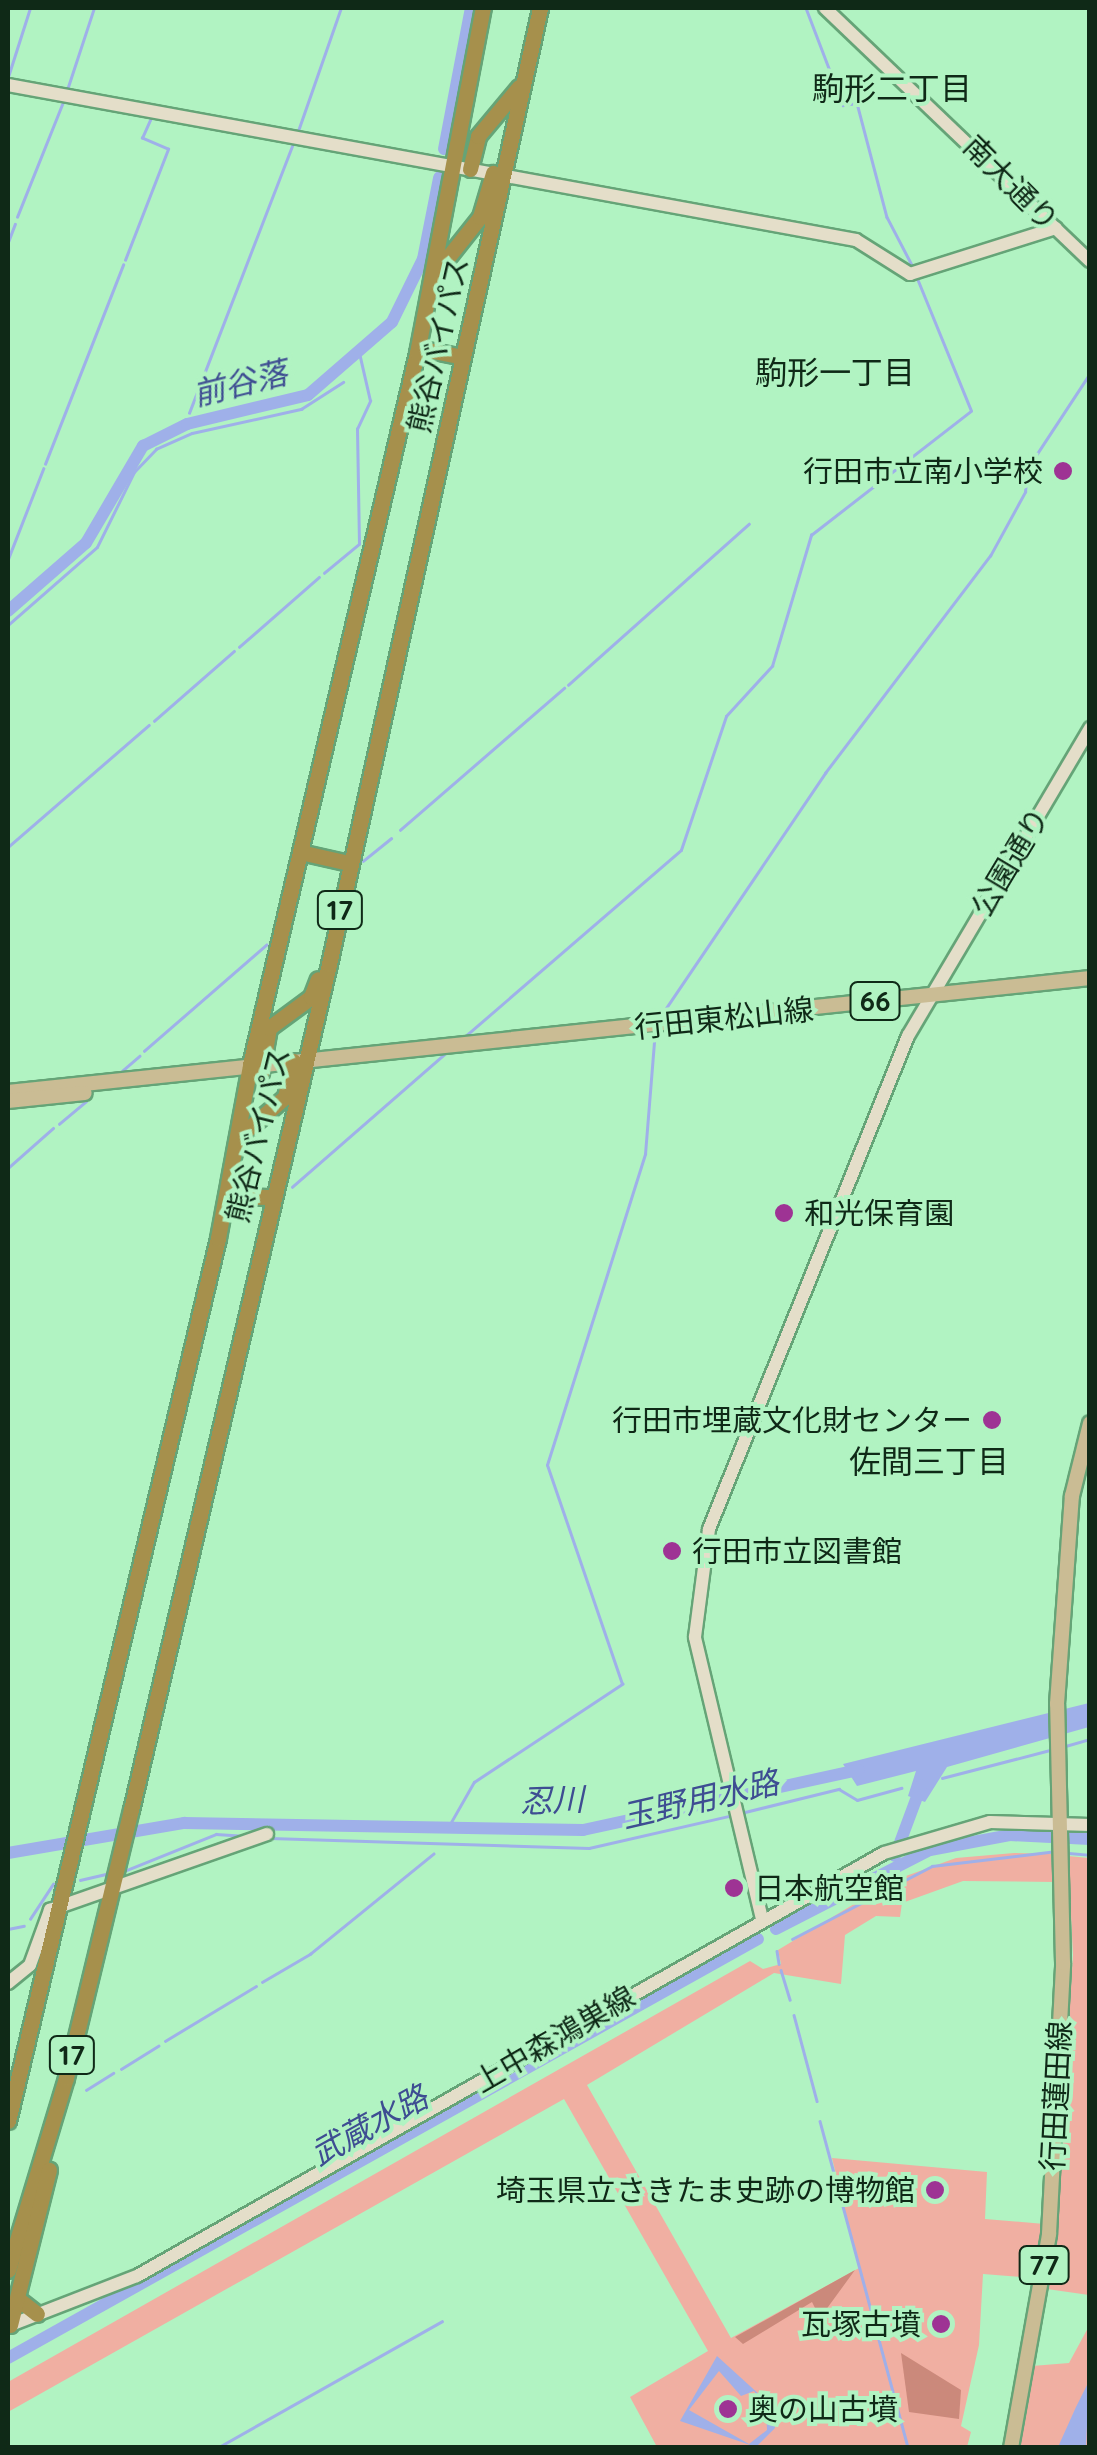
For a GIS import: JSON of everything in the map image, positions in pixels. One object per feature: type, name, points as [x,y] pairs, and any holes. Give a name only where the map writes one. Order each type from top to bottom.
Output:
[{"type":"highway","name":"熊谷バイパス","points":[[8,2120],[63,1905],[82,1808],[226,1196],[233,1145],[255,1069],[300,852],[463,167],[483,8]]},
{"type":"highway","name":"熊谷バイパス","points":[[8,2270],[66,2078],[131,1810],[299,1065],[330,964],[500,174],[540,8]]},
{"type":"highway","points":[[463,167],[478,136],[510,104],[531,50]]},
{"type":"highway","points":[[429,297],[447,251],[480,216],[500,174]]},
{"type":"highway","points":[[418,348],[463,357]]},
{"type":"highway","name":"17","points":[[300,852],[349,863]]},
{"type":"highway","name":"17","points":[[255,1069],[269,1028],[311,997],[330,964]]},
{"type":"highway","name":"17","points":[[233,1145],[248,1121],[284,1096],[299,1065]]},
{"type":"highway","points":[[226,1196],[270,1197]]},
{"type":"highway","name":"17","points":[[8,2091],[18,2070]]},
{"type":"highway","name":"17","points":[[9,2326],[66,2078]]},
{"type":"highway","points":[[18,2299],[37,2314]]},
{"type":"main road","name":"行田東松山線","points":[[8,1092],[299,1065],[1090,978]]},
{"type":"main road","name":"行田東松山線","points":[[8,1101],[255,1069]]},
{"type":"main road","name":"行田蓮田線","points":[[1011,2448],[1049,2234],[1063,1963],[1057,1704],[1072,1496],[1090,1423]]},
{"type":"street","name":"南大通り","points":[[825,8],[932,105]]},
{"type":"street","name":"南大通り","points":[[836,8],[1090,261]]},
{"type":"street","points":[[8,85],[856,240],[914,274],[1056,228]]},
{"type":"street","name":"公園通り","points":[[762,1919],[696,1637],[701,1562],[730,1471],[928,995],[1090,728]]},
{"type":"street","name":"上中森鴻巣線","points":[[9,2326],[136,2276],[884,1853],[978,1824],[1059,1826]]},
{"type":"street","points":[[1059,1826],[1090,1825]]},
{"type":"street","points":[[8,1983],[30,1965],[46,1913],[266,1834]]},
{"type":"shaded area","points":[[1051,1854],[1055,1882],[963,1881],[902,1903],[900,1917],[876,1916],[845,1935],[841,1984],[774,1973],[587,2085],[731,2338],[859,2268],[832,2158],[987,2172],[985,2219],[1056,2225],[1073,1955],[1068,1856],[1089,1858],[1089,2295],[1047,2289],[1048,2279],[983,2274],[979,2345],[961,2426],[971,2432],[967,2447],[657,2447],[630,2397],[708,2351],[564,2099],[8,2412],[8,2382],[750,1961],[763,1969],[781,1964],[778,1950],[892,1881],[956,1858]]},
{"type":"shaded area","points":[[855,2270],[820,2318],[812,2302],[743,2344],[735,2337]]},
{"type":"shaded area","points":[[1089,2326],[1089,2447],[1017,2448],[1032,2366],[1069,2363]]},
{"type":"shaded area","points":[[901,2353],[961,2390],[959,2419],[909,2412]]},
{"type":"water","points":[[1089,1703],[1089,1727],[947,1767],[925,1802],[908,1796],[916,1771],[857,1786],[843,1764]]},
{"type":"water","points":[[717,2356],[772,2406],[775,2428],[756,2447],[680,2421]],"holes":[[[719,2371],[741,2396],[754,2391],[766,2407],[767,2430],[749,2444],[689,2410]]]},
{"type":"water","points":[[1089,2381],[1086,2447],[1058,2447],[1076,2407]]},
{"type":"waterway","points":[[8,77],[30,8]]},
{"type":"waterway","points":[[67,90],[94,8]]},
{"type":"waterway","points":[[297,134],[341,8]]},
{"type":"waterway","name":"前谷落","points":[[444,149],[471,8]]},
{"type":"waterway","points":[[806,8],[843,105],[857,103],[887,217],[913,267]]},
{"type":"waterway","points":[[17,217],[63,102]]},
{"type":"waterway","points":[[125,260],[168,149],[142,138],[151,118]]},
{"type":"waterway","points":[[189,413],[294,141]]},
{"type":"waterway","name":"前谷落","points":[[8,611],[86,543],[143,446],[187,424],[308,395],[392,322],[423,259],[439,178]]},
{"type":"waterway","points":[[8,242],[15,224]]},
{"type":"waterway","points":[[45,464],[123,265]]},
{"type":"waterway","points":[[462,1039],[681,850],[726,716],[772,666],[811,535],[971,411],[917,279]]},
{"type":"waterway","points":[[324,573],[359,544],[357,429],[370,401],[359,353]]},
{"type":"waterway","points":[[660,1017],[825,773],[990,556],[1025,492],[1027,469],[1090,373]]},
{"type":"waterway","points":[[8,625],[97,547],[134,472],[156,449],[192,433],[301,409],[343,382]]},
{"type":"waterway","points":[[8,559],[43,469]]},
{"type":"waterway","points":[[568,685],[749,524]]},
{"type":"waterway","points":[[239,647],[319,577]]},
{"type":"waterway","points":[[154,721],[234,651]]},
{"type":"waterway","points":[[400,830],[564,688]]},
{"type":"waterway","points":[[8,847],[149,725]]},
{"type":"waterway","points":[[363,861],[391,838]]},
{"type":"waterway","points":[[144,1051],[266,945]]},
{"type":"waterway","points":[[446,1831],[474,1782],[622,1684],[547,1465],[645,1154],[655,1029]]},
{"type":"waterway","points":[[292,1187],[448,1051]]},
{"type":"waterway","points":[[122,1071],[139,1056]]},
{"type":"waterway","points":[[59,1124],[86,1101]]},
{"type":"waterway","points":[[8,1168],[53,1128]]},
{"type":"waterway","name":"玉野用水路","points":[[1062,1747],[1090,1739]]},
{"type":"waterway","name":"玉野用水路","points":[[942,1778],[1054,1749]]},
{"type":"waterway","name":"忍川","points":[[8,1853],[184,1823],[583,1830],[859,1770]]},
{"type":"waterway","points":[[895,1856],[921,1786]]},
{"type":"waterway","name":"玉野用水路","points":[[741,1813],[839,1789],[857,1800],[901,1788]]},
{"type":"waterway","name":"玉野用水路","points":[[270,1838],[589,1848],[733,1815]]},
{"type":"waterway","points":[[127,1870],[216,1834],[242,1836]]},
{"type":"waterway","name":"武蔵水路","points":[[776,1929],[930,1850],[1010,1835],[1090,1839]]},
{"type":"waterway","points":[[792,1939],[932,1866],[1050,1852]]},
{"type":"waterway","points":[[1069,1853],[1090,1855]]},
{"type":"waterway","name":"玉野用水路","points":[[262,1982],[310,1954],[433,1854]]},
{"type":"waterway","points":[[80,1880],[105,1874]]},
{"type":"waterway","points":[[30,1919],[53,1884]]},
{"type":"waterway","points":[[8,1929],[24,1926]]},
{"type":"waterway","name":"武蔵水路","points":[[8,2358],[758,1939]]},
{"type":"waterway","points":[[777,1951],[779,1964]]},
{"type":"waterway","points":[[781,1970],[790,2000]]},
{"type":"waterway","name":"玉野用水路","points":[[165,2041],[256,1986]]},
{"type":"waterway","points":[[794,2015],[817,2101]]},
{"type":"waterway","name":"玉野用水路","points":[[121,2069],[158,2046]]},
{"type":"waterway","name":"玉野用水路","points":[[86,2090],[113,2073]]},
{"type":"waterway","points":[[820,2121],[908,2448]]},
{"type":"waterway","points":[[217,2448],[442,2321]]},
{"type":"place","name":"行田市立南小学校","points":[[1063,471]]},
{"type":"place","name":"和光保育園","points":[[784,1213]]},
{"type":"place","name":"行田市埋蔵文化財センター","points":[[992,1420]]},
{"type":"place","name":"行田市立図書館","points":[[672,1551]]},
{"type":"place","name":"日本航空館","points":[[734,1888]]},
{"type":"place","name":"埼玉県立さきたま史跡の博物館","points":[[935,2190]]},
{"type":"place","name":"瓦塚古墳","points":[[941,2324]]},
{"type":"place","name":"奥の山古墳","points":[[728,2409]]},
{"type":"district","name":"駒形二丁目","points":[[892,88]]},
{"type":"district","name":"駒形一丁目","points":[[835,372]]},
{"type":"district","name":"佐間三丁目","points":[[929,1461]]}]
